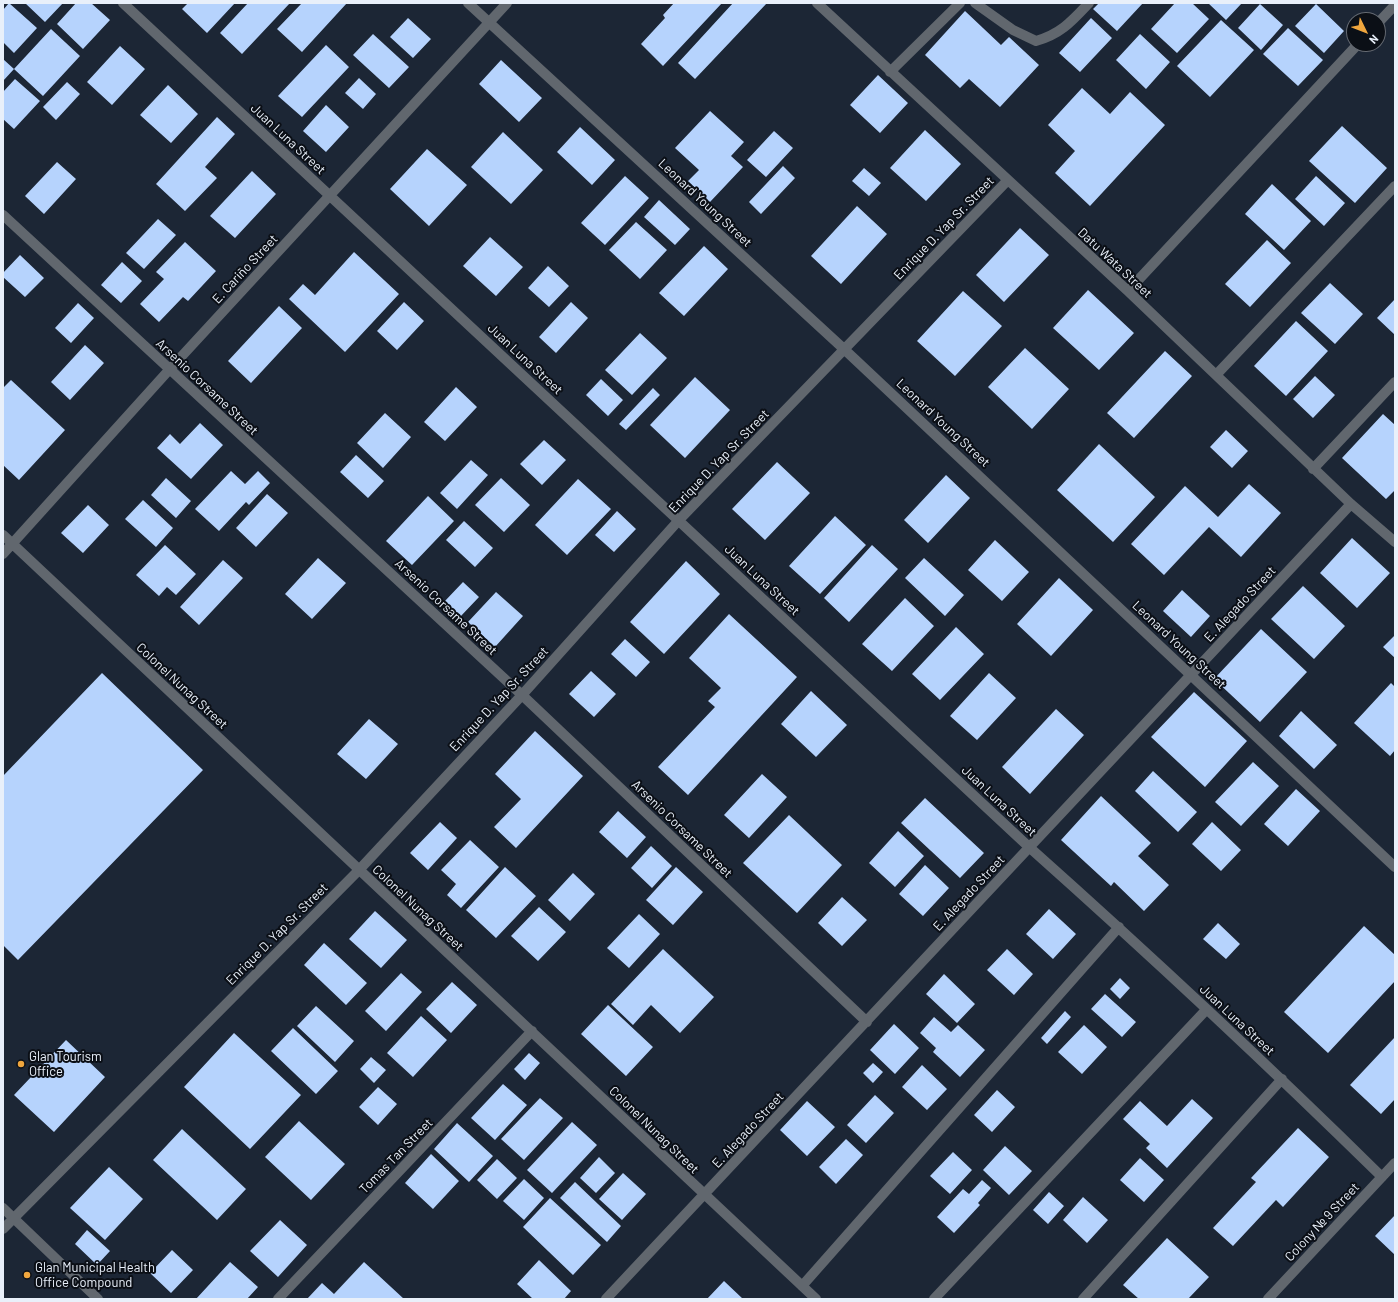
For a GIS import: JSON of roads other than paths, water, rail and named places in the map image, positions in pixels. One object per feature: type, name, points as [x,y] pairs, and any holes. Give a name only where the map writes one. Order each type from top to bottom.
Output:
[{"type":"street","name":"Juan Luna Street","points":[[123,3],[1029,847],[1119,927],[1206,1010],[1282,1079],[1382,1177]]},
{"type":"street","name":"Leonard Young Street","points":[[468,3],[846,350],[1395,867]]},
{"type":"street","name":"E. Cariño Street","points":[[3,554],[169,370],[507,3]]},
{"type":"street","name":"Datu Wata Street","points":[[817,3],[1007,181],[1128,291],[1312,469],[1395,542]]},
{"type":"street","points":[[890,72],[960,3]]},
{"type":"street","points":[[975,3],[1012,30],[1036,41],[1051,37],[1063,29],[1089,3]]},
{"type":"street","points":[[1386,14],[1395,4]]},
{"type":"street","points":[[1128,291],[1351,52]]},
{"type":"street","name":"Enrique D. Yap Sr. Street","points":[[3,1229],[358,870],[522,695],[679,520],[846,350],[1007,181]]},
{"type":"street","points":[[1216,375],[1395,186]]},
{"type":"street","name":"Arsenio Corsame Street","points":[[3,215],[522,695],[867,1022]]},
{"type":"street","points":[[1312,469],[1395,382]]},
{"type":"street","name":"E. Alegado Street","points":[[606,1299],[1351,504]]},
{"type":"street","name":"Colonel Nunag Street","points":[[3,535],[816,1299]]},
{"type":"street","points":[[802,1286],[1119,927]]},
{"type":"street","points":[[934,1299],[1206,1010]]},
{"type":"street","name":"Tomas Tan Street","points":[[278,1299],[532,1031]]},
{"type":"street","points":[[1083,1299],[1282,1079]]},
{"type":"street","name":"Colony № 9 Street","points":[[1268,1299],[1395,1162]]},
{"type":"street","points":[[3,1208],[98,1299]]},
{"type":"place","name":"Glan Tourism Office","points":[[21,1064]]},
{"type":"place","name":"Glan Municipal Health Office Compound","points":[[27,1275]]}]
